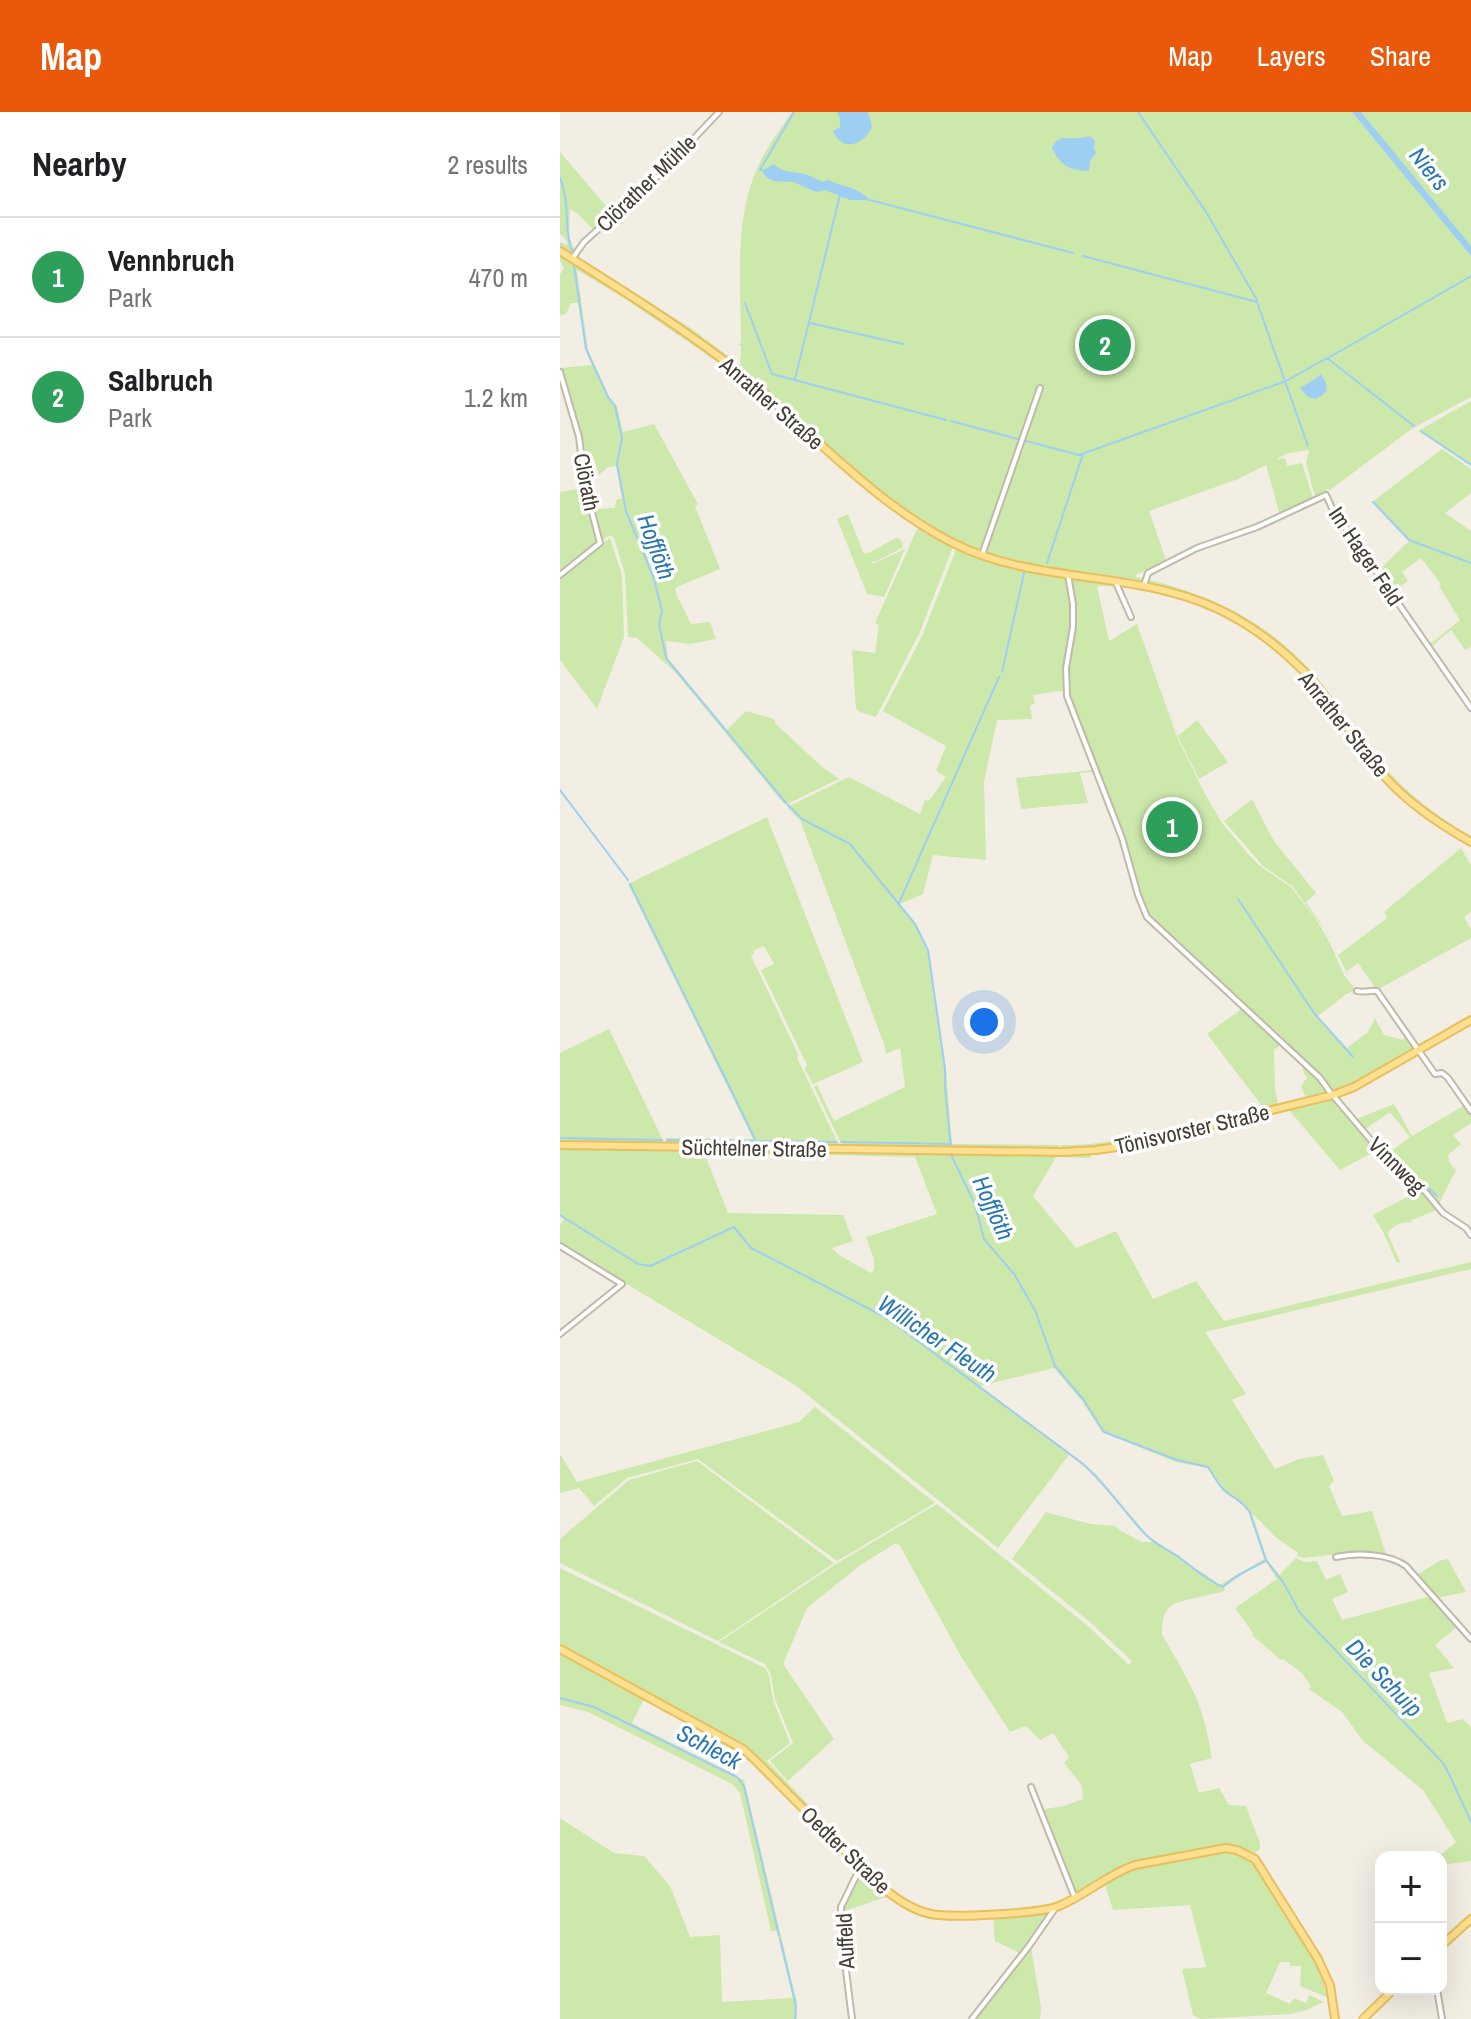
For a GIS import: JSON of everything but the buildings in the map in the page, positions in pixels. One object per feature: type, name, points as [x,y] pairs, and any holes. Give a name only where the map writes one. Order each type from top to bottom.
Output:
[{"type":"main road","name":"Anrather Straße","points":[[560,251],[574,257],[687,333],[740,373],[877,494],[909,518],[955,544],[1022,566],[1173,592],[1237,618],[1268,639],[1313,681],[1387,779],[1413,804],[1471,842]]},
{"type":"main road","name":"Tönisvorster Straße","points":[[951,1151],[1062,1152],[1111,1148],[1333,1095],[1354,1087],[1471,1020]]},
{"type":"main road","name":"Süchtelner Straße","points":[[560,1145],[951,1151]]},
{"type":"main road","name":"Oedter Straße","points":[[560,1649],[743,1749],[878,1884],[917,1910],[946,1916],[1056,1907],[1125,1868],[1204,1851],[1237,1850],[1255,1859],[1318,1959],[1330,1985],[1335,2019]]},
{"type":"main road","points":[[1447,1941],[1471,1919]]},
{"type":"main road","points":[[1363,2019],[1388,1995]]},
{"type":"street","name":"Clörather Mühle","points":[[574,257],[584,242],[660,174],[719,112]]},
{"type":"street","name":"Clörath","points":[[560,372],[579,437],[585,486],[600,543],[560,575]]},
{"type":"street","points":[[982,555],[1040,388]]},
{"type":"street","name":"Im Hager Feld","points":[[1144,585],[1148,573],[1197,548],[1257,527],[1326,495],[1471,708]]},
{"type":"street","name":"Vinnweg","points":[[1068,575],[1073,627],[1066,668],[1067,696],[1122,838],[1147,917],[1320,1078],[1375,1145],[1423,1189],[1443,1213],[1466,1228],[1471,1235]]},
{"type":"street","points":[[1115,581],[1131,617]]},
{"type":"street","points":[[1357,991],[1377,991],[1435,1074],[1442,1073],[1448,1078],[1471,1111]]},
{"type":"street","points":[[1466,1228],[1471,1223]]},
{"type":"street","points":[[560,1246],[622,1284],[560,1334]]},
{"type":"street","points":[[1336,1557],[1353,1553],[1400,1561],[1471,1639]]},
{"type":"street","points":[[1031,1787],[1075,1898]]},
{"type":"street","name":"Auffeld","points":[[852,2019],[841,1907],[861,1866]]},
{"type":"street","points":[[972,2019],[1056,1907]]},
{"type":"street","points":[[1438,1995],[1442,2019]]},
{"type":"green space","points":[[792,112],[1471,112],[1471,397],[1413,428],[1330,490],[1315,497],[1306,462],[1309,450],[1278,458],[1286,460],[1287,466],[1302,463],[1313,498],[1280,515],[1266,465],[1238,479],[1149,511],[1166,560],[1134,576],[1143,579],[1138,582],[1024,564],[986,554],[987,547],[980,551],[952,540],[913,518],[913,513],[906,514],[748,377],[745,369],[741,366],[739,369],[579,261],[577,256],[692,329],[740,365],[740,258],[748,196],[761,160]]},
{"type":"green space","points":[[560,152],[612,213],[593,230],[570,209],[569,237],[575,251],[571,253],[560,249],[560,242],[568,245],[560,234]]},
{"type":"green space","points":[[560,254],[670,325],[734,371],[873,493],[874,496],[777,409],[716,361],[577,270],[588,350],[610,398],[617,406],[623,432],[654,424],[698,504],[695,506],[720,569],[675,588],[691,624],[710,622],[716,639],[690,644],[666,641],[668,659],[727,730],[746,711],[774,719],[821,766],[839,779],[785,805],[675,672],[637,638],[628,637],[625,574],[614,538],[610,535],[601,541],[593,509],[615,508],[616,500],[622,498],[616,466],[608,467],[599,475],[594,459],[583,461],[581,436],[561,368],[592,365],[586,350],[578,303],[571,303],[566,314],[560,315],[560,274],[564,269]]},
{"type":"green space","points":[[1471,401],[1471,466],[1418,431]]},
{"type":"green space","points":[[1442,449],[1471,469],[1471,493],[1445,513],[1471,531],[1471,647],[1465,650],[1451,630],[1431,648],[1429,645],[1460,620],[1439,586],[1441,584],[1421,558],[1402,572],[1408,581],[1392,592],[1378,571],[1409,541],[1372,502]]},
{"type":"green space","points":[[584,488],[599,543],[560,573],[560,492]]},
{"type":"green space","points":[[848,514],[864,554],[896,538],[903,544],[902,548],[872,561],[873,564],[905,549],[884,597],[867,594],[837,519]]},
{"type":"green space","points":[[918,527],[953,547],[919,634],[876,717],[856,709],[852,650],[875,653],[879,625],[875,623]]},
{"type":"green space","points":[[610,538],[622,575],[624,637],[597,709],[560,660],[560,576]]},
{"type":"green space","points":[[957,547],[1065,577],[1068,584],[1076,578],[1112,583],[1115,586],[1097,586],[1109,641],[1137,624],[1177,737],[1222,823],[1260,866],[1291,887],[1316,919],[1344,975],[1356,990],[1318,1016],[1347,1048],[1368,1032],[1375,1018],[1384,1035],[1403,1040],[1407,1035],[1415,1049],[1359,1083],[1334,1091],[1149,917],[1066,690],[1033,695],[1035,703],[1030,706],[1032,719],[997,720],[984,782],[986,860],[933,855],[923,894],[900,904],[917,925],[928,950],[946,1069],[952,1144],[1059,1145],[1060,1150],[1092,1153],[1089,1158],[1056,1157],[1033,1196],[1076,1248],[1116,1231],[1153,1299],[1196,1281],[1224,1321],[1471,1262],[1471,1269],[1205,1332],[1246,1394],[1232,1400],[1275,1469],[1299,1459],[1323,1455],[1334,1481],[1329,1486],[1342,1516],[1372,1511],[1387,1557],[1355,1552],[1304,1558],[1297,1556],[1298,1553],[1277,1538],[1252,1513],[1267,1559],[1279,1575],[1296,1558],[1304,1562],[1317,1561],[1326,1580],[1340,1574],[1348,1592],[1332,1599],[1342,1620],[1431,1596],[1457,1627],[1435,1645],[1454,1668],[1429,1673],[1447,1723],[1463,1719],[1471,1727],[1471,1861],[1447,1864],[1445,1851],[1456,1842],[1423,1790],[1363,1741],[1342,1712],[1309,1689],[1311,1687],[1302,1673],[1252,1635],[1235,1608],[1277,1579],[1266,1562],[1224,1587],[1225,1591],[1174,1604],[1165,1613],[1162,1630],[1196,1698],[1207,1733],[1212,1758],[1190,1764],[1199,1793],[1219,1788],[1229,1805],[1246,1806],[1260,1843],[1260,1849],[1254,1854],[1236,1849],[1136,1863],[1075,1895],[1043,1814],[1045,1809],[1083,1799],[1081,1784],[1064,1763],[1069,1757],[1053,1733],[1040,1740],[1026,1726],[1010,1732],[962,1658],[896,1543],[859,1566],[807,1608],[783,1664],[834,1739],[788,1781],[770,1761],[793,1743],[775,1699],[771,1675],[765,1664],[719,1642],[836,1564],[937,1504],[1089,1627],[1129,1665],[1132,1661],[1090,1622],[1012,1559],[1046,1512],[1090,1524],[1115,1526],[1142,1542],[1152,1542],[1094,1475],[1069,1455],[998,1548],[795,1385],[560,1244],[560,1225],[564,1219],[560,1216],[560,1147],[580,1147],[582,1150],[589,1147],[816,1151],[819,1155],[705,1155],[728,1213],[843,1215],[853,1241],[832,1248],[871,1273],[874,1259],[866,1237],[937,1214],[915,1157],[823,1155],[825,1151],[847,1146],[840,1141],[814,1087],[817,1085],[834,1121],[905,1087],[900,1048],[886,1054],[800,820],[787,807],[849,777],[920,814],[925,800],[929,801],[946,777],[936,771],[946,746],[883,711],[922,636]],"holes":[[[1054,1368],[1082,1401],[1102,1432],[1176,1462],[1207,1468],[1223,1491],[1236,1498],[1249,1512],[1264,1559],[1220,1585],[1154,1541],[1096,1474],[980,1386]]]},
{"type":"green space","points":[[1146,579],[1214,602],[1255,623],[1274,637],[1318,679],[1400,784],[1427,807],[1471,836],[1471,840],[1436,819],[1402,792],[1285,651],[1204,600],[1149,584]]},
{"type":"green space","points":[[1143,631],[1178,736],[1197,720],[1228,762],[1199,779],[1178,737]]},
{"type":"green space","points":[[1094,770],[1096,774],[1080,773],[1088,803],[1021,809],[1016,778]]},
{"type":"green space","points":[[1252,799],[1274,841],[1316,893],[1306,902],[1325,929],[1292,886],[1263,866],[1224,821]]},
{"type":"green space","points":[[767,817],[863,1062],[813,1084],[805,1069],[807,1065],[761,970],[774,964],[764,946],[753,951],[751,956],[838,1143],[835,1146],[668,1145],[666,1138],[753,1139],[628,884]]},
{"type":"green space","points":[[1461,848],[1471,865],[1471,912],[1464,917],[1471,929],[1471,938],[1377,990],[1358,963],[1346,972],[1338,955],[1387,918],[1384,912]]},
{"type":"green space","points":[[1243,1008],[1282,1044],[1274,1050],[1278,1104],[1306,1097],[1301,1087],[1307,1077],[1303,1068],[1314,1074],[1328,1093],[1207,1124],[1203,1120],[1262,1106],[1207,1034]]},
{"type":"green space","points":[[609,1029],[664,1145],[560,1143],[560,1053]]},
{"type":"green space","points":[[1333,1098],[1378,1150],[1340,1170],[1289,1110]]},
{"type":"green space","points":[[1394,1104],[1412,1136],[1465,1105],[1471,1112],[1471,1123],[1453,1135],[1461,1144],[1448,1155],[1449,1162],[1456,1170],[1439,1204],[1387,1154],[1410,1137],[1390,1112],[1364,1130],[1356,1119]]},
{"type":"green space","points":[[1201,1121],[1200,1126],[1109,1147],[1062,1150],[1061,1145],[1114,1140]]},
{"type":"green space","points":[[1420,1190],[1437,1210],[1390,1231],[1388,1234],[1400,1262],[1397,1263],[1373,1215]]},
{"type":"green space","points":[[815,1407],[935,1503],[837,1561],[698,1459],[627,1478],[594,1506],[579,1488],[560,1493],[560,1454],[577,1482],[799,1422]]},
{"type":"green space","points":[[697,1461],[834,1563],[718,1641],[560,1563],[560,1539],[629,1480]]},
{"type":"green space","points":[[1448,1559],[1466,1592],[1437,1598],[1417,1575]]},
{"type":"green space","points":[[560,1568],[765,1668],[773,1700],[790,1743],[767,1761],[867,1867],[752,1754],[560,1646]]},
{"type":"green space","points":[[560,1651],[742,1751],[858,1866],[856,1870],[742,1755],[644,1699],[632,1723],[744,1780],[797,2003],[797,2019],[560,2019],[560,1818],[614,1853],[644,1856],[670,1886],[690,1937],[720,1935],[722,2002],[793,1998],[777,1931],[771,1931],[740,1793],[732,1784],[588,1712],[560,1705]]},
{"type":"green space","points":[[1227,1851],[1254,1861],[1306,1947],[1309,1947],[1325,1978],[1329,1998],[1300,1986],[1301,1966],[1290,1966],[1290,1962],[1280,1962],[1266,1993],[1290,2004],[1294,1998],[1306,2003],[1309,1995],[1324,2002],[1291,2014],[1200,2019],[1193,2015],[1182,1969],[1206,1967],[1190,1905],[1113,1910],[1105,1885],[1055,1912],[1057,1908],[1125,1870]]},
{"type":"green space","points":[[860,1869],[879,1887],[926,1914],[1052,1911],[1021,1954],[995,1941],[993,1917],[933,1919],[915,1914],[886,1897],[844,1911],[842,1908]]},
{"type":"green space","points":[[1031,1947],[1040,2019],[974,2019]]},
{"type":"water","points":[[837,112],[868,112],[872,127],[858,142],[842,142],[833,131],[840,127]]},
{"type":"water","points":[[1352,112],[1361,112],[1471,246],[1471,256]]},
{"type":"water","points":[[1089,136],[1095,140],[1096,153],[1090,161],[1089,171],[1066,166],[1052,148],[1060,139]]},
{"type":"water","points":[[774,164],[785,171],[853,189],[868,198],[850,200],[825,190],[816,192],[793,182],[774,181],[762,171]]},
{"type":"water","points":[[1321,374],[1326,391],[1315,399],[1308,397],[1300,388]]},
{"type":"waterway","points":[[764,171],[760,170],[794,112]]},
{"type":"waterway","points":[[1138,112],[1206,212],[1257,300]]},
{"type":"waterway","name":"Hofflöth","points":[[560,178],[572,252]]},
{"type":"waterway","points":[[795,379],[840,195]]},
{"type":"waterway","points":[[866,199],[1073,253]]},
{"type":"waterway","points":[[1083,256],[1257,302],[1308,446]]},
{"type":"waterway","name":"Hofflöth","points":[[574,266],[586,349],[615,406],[622,438],[617,464],[626,511],[653,576],[662,611],[659,624],[666,658],[786,803]]},
{"type":"waterway","points":[[1328,358],[1471,276]]},
{"type":"waterway","points":[[745,303],[772,374],[946,420]]},
{"type":"waterway","points":[[810,323],[903,344]]},
{"type":"waterway","points":[[1026,441],[1079,455],[1286,381],[1327,358],[1414,426]]},
{"type":"waterway","points":[[951,421],[1018,439]]},
{"type":"waterway","points":[[1421,431],[1471,465]]},
{"type":"waterway","points":[[1047,563],[1083,454]]},
{"type":"waterway","points":[[1373,502],[1409,540],[1471,563]]},
{"type":"waterway","points":[[1002,672],[1024,573]]},
{"type":"waterway","points":[[899,903],[999,677]]},
{"type":"waterway","points":[[560,790],[628,880]]},
{"type":"waterway","name":"Hofflöth","points":[[788,805],[802,819],[850,844],[915,924],[928,950],[945,1069],[952,1157],[975,1204],[984,1239],[1014,1274],[1035,1310],[1055,1366],[1083,1399],[1104,1432],[1177,1460],[1208,1467],[1223,1489],[1246,1507],[1266,1560],[1283,1582],[1300,1613],[1443,1763],[1471,1822]]},
{"type":"waterway","points":[[630,884],[756,1141]]},
{"type":"waterway","points":[[1238,899],[1314,1013],[1353,1057]]},
{"type":"waterway","points":[[560,1138],[662,1140]]},
{"type":"waterway","points":[[667,1140],[837,1142]]},
{"type":"waterway","points":[[841,1142],[951,1144]]},
{"type":"waterway","points":[[1410,1171],[1437,1196]]},
{"type":"waterway","name":"Willicher Fleuth","points":[[560,1215],[638,1264],[650,1266],[734,1227],[751,1248],[899,1327],[1082,1463],[1149,1538],[1212,1581],[1223,1587],[1265,1561]]},
{"type":"waterway","name":"Schleck","points":[[560,1698],[594,1707],[737,1777],[744,1786],[779,1936]]},
{"type":"waterway","name":"Schleck","points":[[780,1939],[796,2006],[795,2019]]},
{"type":"place","name":"Salbruch","points":[[1105,345]]},
{"type":"place","name":"Vennbruch","points":[[1172,827]]},
{"type":"water label","name":"Niers","points":[[1429,169]]},
{"type":"water label","name":"Die Schuip","points":[[1384,1678]]}]
